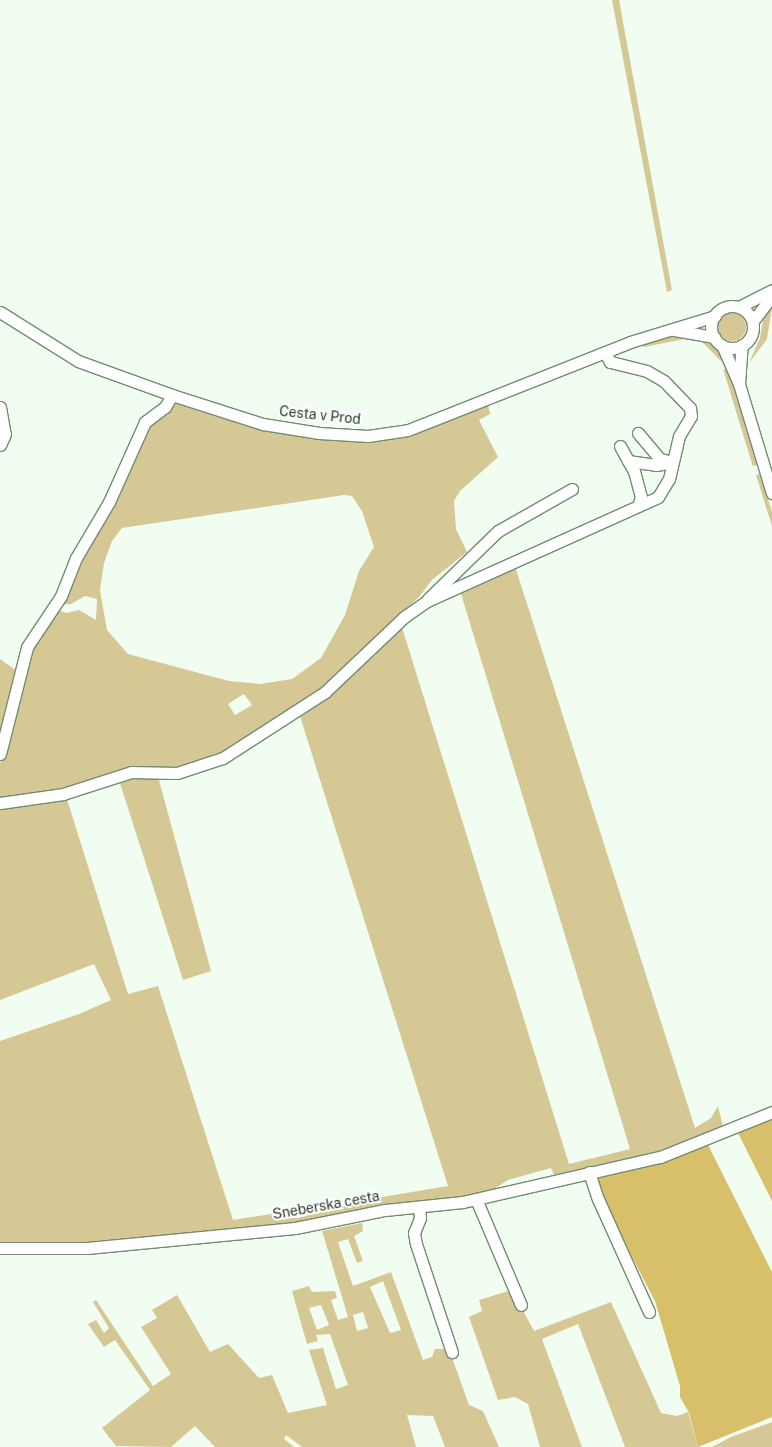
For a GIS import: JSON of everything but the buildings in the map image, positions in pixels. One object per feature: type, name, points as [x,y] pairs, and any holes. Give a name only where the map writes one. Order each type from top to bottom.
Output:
[{"type":"street","points":[[772,290],[739,307],[723,308],[715,316],[712,324],[718,341],[739,384],[772,493]]},
{"type":"street","points":[[739,384],[742,345],[750,338],[753,321],[772,296]]},
{"type":"street","points":[[739,307],[753,321]]},
{"type":"street","name":"Cesta v Prod","points":[[0,312],[78,361],[172,395],[263,424],[319,433],[368,436],[416,426],[605,352],[715,316]]},
{"type":"street","name":"Cesta v Prod","points":[[672,330],[718,341]]},
{"type":"street","points":[[718,341],[742,345]]},
{"type":"street","points":[[0,803],[63,794],[131,772],[177,773],[223,758],[325,692],[404,617],[426,601],[658,497],[664,490],[679,436],[691,416],[690,408],[664,381],[647,371],[610,362],[605,352]]},
{"type":"street","points":[[0,754],[27,647],[61,596],[76,558],[108,502],[145,422],[165,407],[172,395]]},
{"type":"street","points":[[0,406],[5,434],[0,445]]},
{"type":"street","points":[[638,433],[660,459],[673,462]]},
{"type":"street","points":[[620,446],[642,497],[638,506]]},
{"type":"street","points":[[628,461],[656,465],[673,462]]},
{"type":"street","points":[[426,601],[434,589],[498,531],[572,489]]},
{"type":"street","name":"Sneberska cesta","points":[[0,1248],[54,1249],[122,1245],[294,1228],[385,1210],[476,1199],[683,1149],[772,1112]]},
{"type":"street","points":[[589,1172],[598,1199],[649,1312]]},
{"type":"street","points":[[476,1199],[521,1305]]},
{"type":"street","points":[[419,1207],[420,1218],[414,1232],[416,1244],[452,1352]]},
{"type":"shaded area","points":[[612,0],[619,0],[672,290],[667,292]]},
{"type":"shaded area","points":[[772,307],[767,339],[749,363],[760,338],[763,320]]},
{"type":"shaded area","points":[[732,313],[742,317],[746,327],[742,337],[732,341],[722,337],[718,327],[722,317]]},
{"type":"shaded area","points":[[672,335],[689,338],[644,347],[637,344]]},
{"type":"shaded area","points":[[705,338],[718,348],[725,360],[721,361],[699,339]]},
{"type":"shaded area","points":[[729,368],[759,465],[753,466],[723,370]]},
{"type":"shaded area","points":[[175,401],[363,440],[488,404],[490,414],[479,420],[498,457],[460,491],[454,501],[456,529],[467,552],[432,580],[419,597],[325,685],[240,743],[198,765],[0,801],[0,764],[25,661],[53,613],[59,610],[66,613],[79,610],[96,620],[97,599],[85,596],[71,604],[61,605],[135,439]],"holes":[[[344,495],[352,496],[362,511],[374,547],[359,571],[345,615],[321,658],[292,679],[260,684],[229,681],[128,654],[107,630],[100,590],[104,563],[112,541],[122,528]],[[244,694],[252,705],[235,715],[228,704]]]},
{"type":"shaded area","points":[[760,474],[772,512],[772,526],[756,475]]},
{"type":"shaded area","points":[[513,560],[695,1128],[711,1118],[718,1106],[723,1127],[670,1149],[554,1175],[551,1168],[508,1180],[491,1191],[452,1200],[394,1203],[292,1223],[118,1240],[55,1245],[0,1242],[0,1041],[79,1014],[111,1000],[94,964],[0,1000],[0,806],[66,796],[128,994],[158,986],[233,1220],[283,1212],[286,1217],[298,1218],[376,1198],[448,1186],[298,710],[400,621],[569,1164],[630,1149],[458,584]]},
{"type":"shaded area","points":[[0,659],[17,671],[0,741]]},
{"type":"shaded area","points":[[157,773],[211,971],[183,980],[118,777]]},
{"type":"shaded area","points":[[772,1117],[772,1201],[737,1131]]},
{"type":"shaded area","points":[[708,1145],[772,1272],[772,1417],[698,1447],[689,1413],[680,1397],[680,1386],[655,1301],[599,1194],[596,1176],[651,1165]]},
{"type":"shaded area","points":[[362,1223],[363,1231],[354,1236],[363,1261],[357,1263],[348,1239],[338,1242],[353,1286],[391,1272],[423,1360],[432,1357],[435,1349],[449,1349],[469,1405],[483,1411],[499,1447],[445,1447],[433,1416],[407,1415],[416,1447],[302,1447],[286,1435],[284,1439],[294,1447],[215,1447],[195,1426],[171,1447],[116,1446],[102,1428],[150,1390],[115,1340],[104,1347],[88,1324],[96,1320],[104,1333],[109,1328],[93,1302],[96,1300],[153,1386],[171,1374],[141,1327],[157,1318],[152,1310],[177,1295],[210,1352],[228,1344],[259,1378],[272,1375],[288,1413],[327,1405],[309,1350],[323,1348],[336,1389],[348,1385],[330,1334],[316,1335],[318,1341],[307,1344],[292,1291],[309,1286],[312,1292],[335,1291],[337,1298],[331,1300],[338,1320],[348,1317],[322,1231]],"holes":[[[383,1281],[401,1330],[390,1333],[370,1287]],[[321,1305],[329,1325],[317,1330],[309,1308]],[[363,1312],[368,1328],[357,1331],[353,1315]]]},
{"type":"shaded area","points":[[512,1290],[534,1331],[611,1302],[661,1413],[677,1416],[688,1412],[698,1447],[625,1447],[578,1324],[542,1339],[582,1447],[540,1447],[528,1404],[515,1397],[498,1400],[469,1317],[482,1311],[479,1300]]},
{"type":"shaded area","points":[[772,1422],[772,1447],[712,1447],[731,1437]]}]
